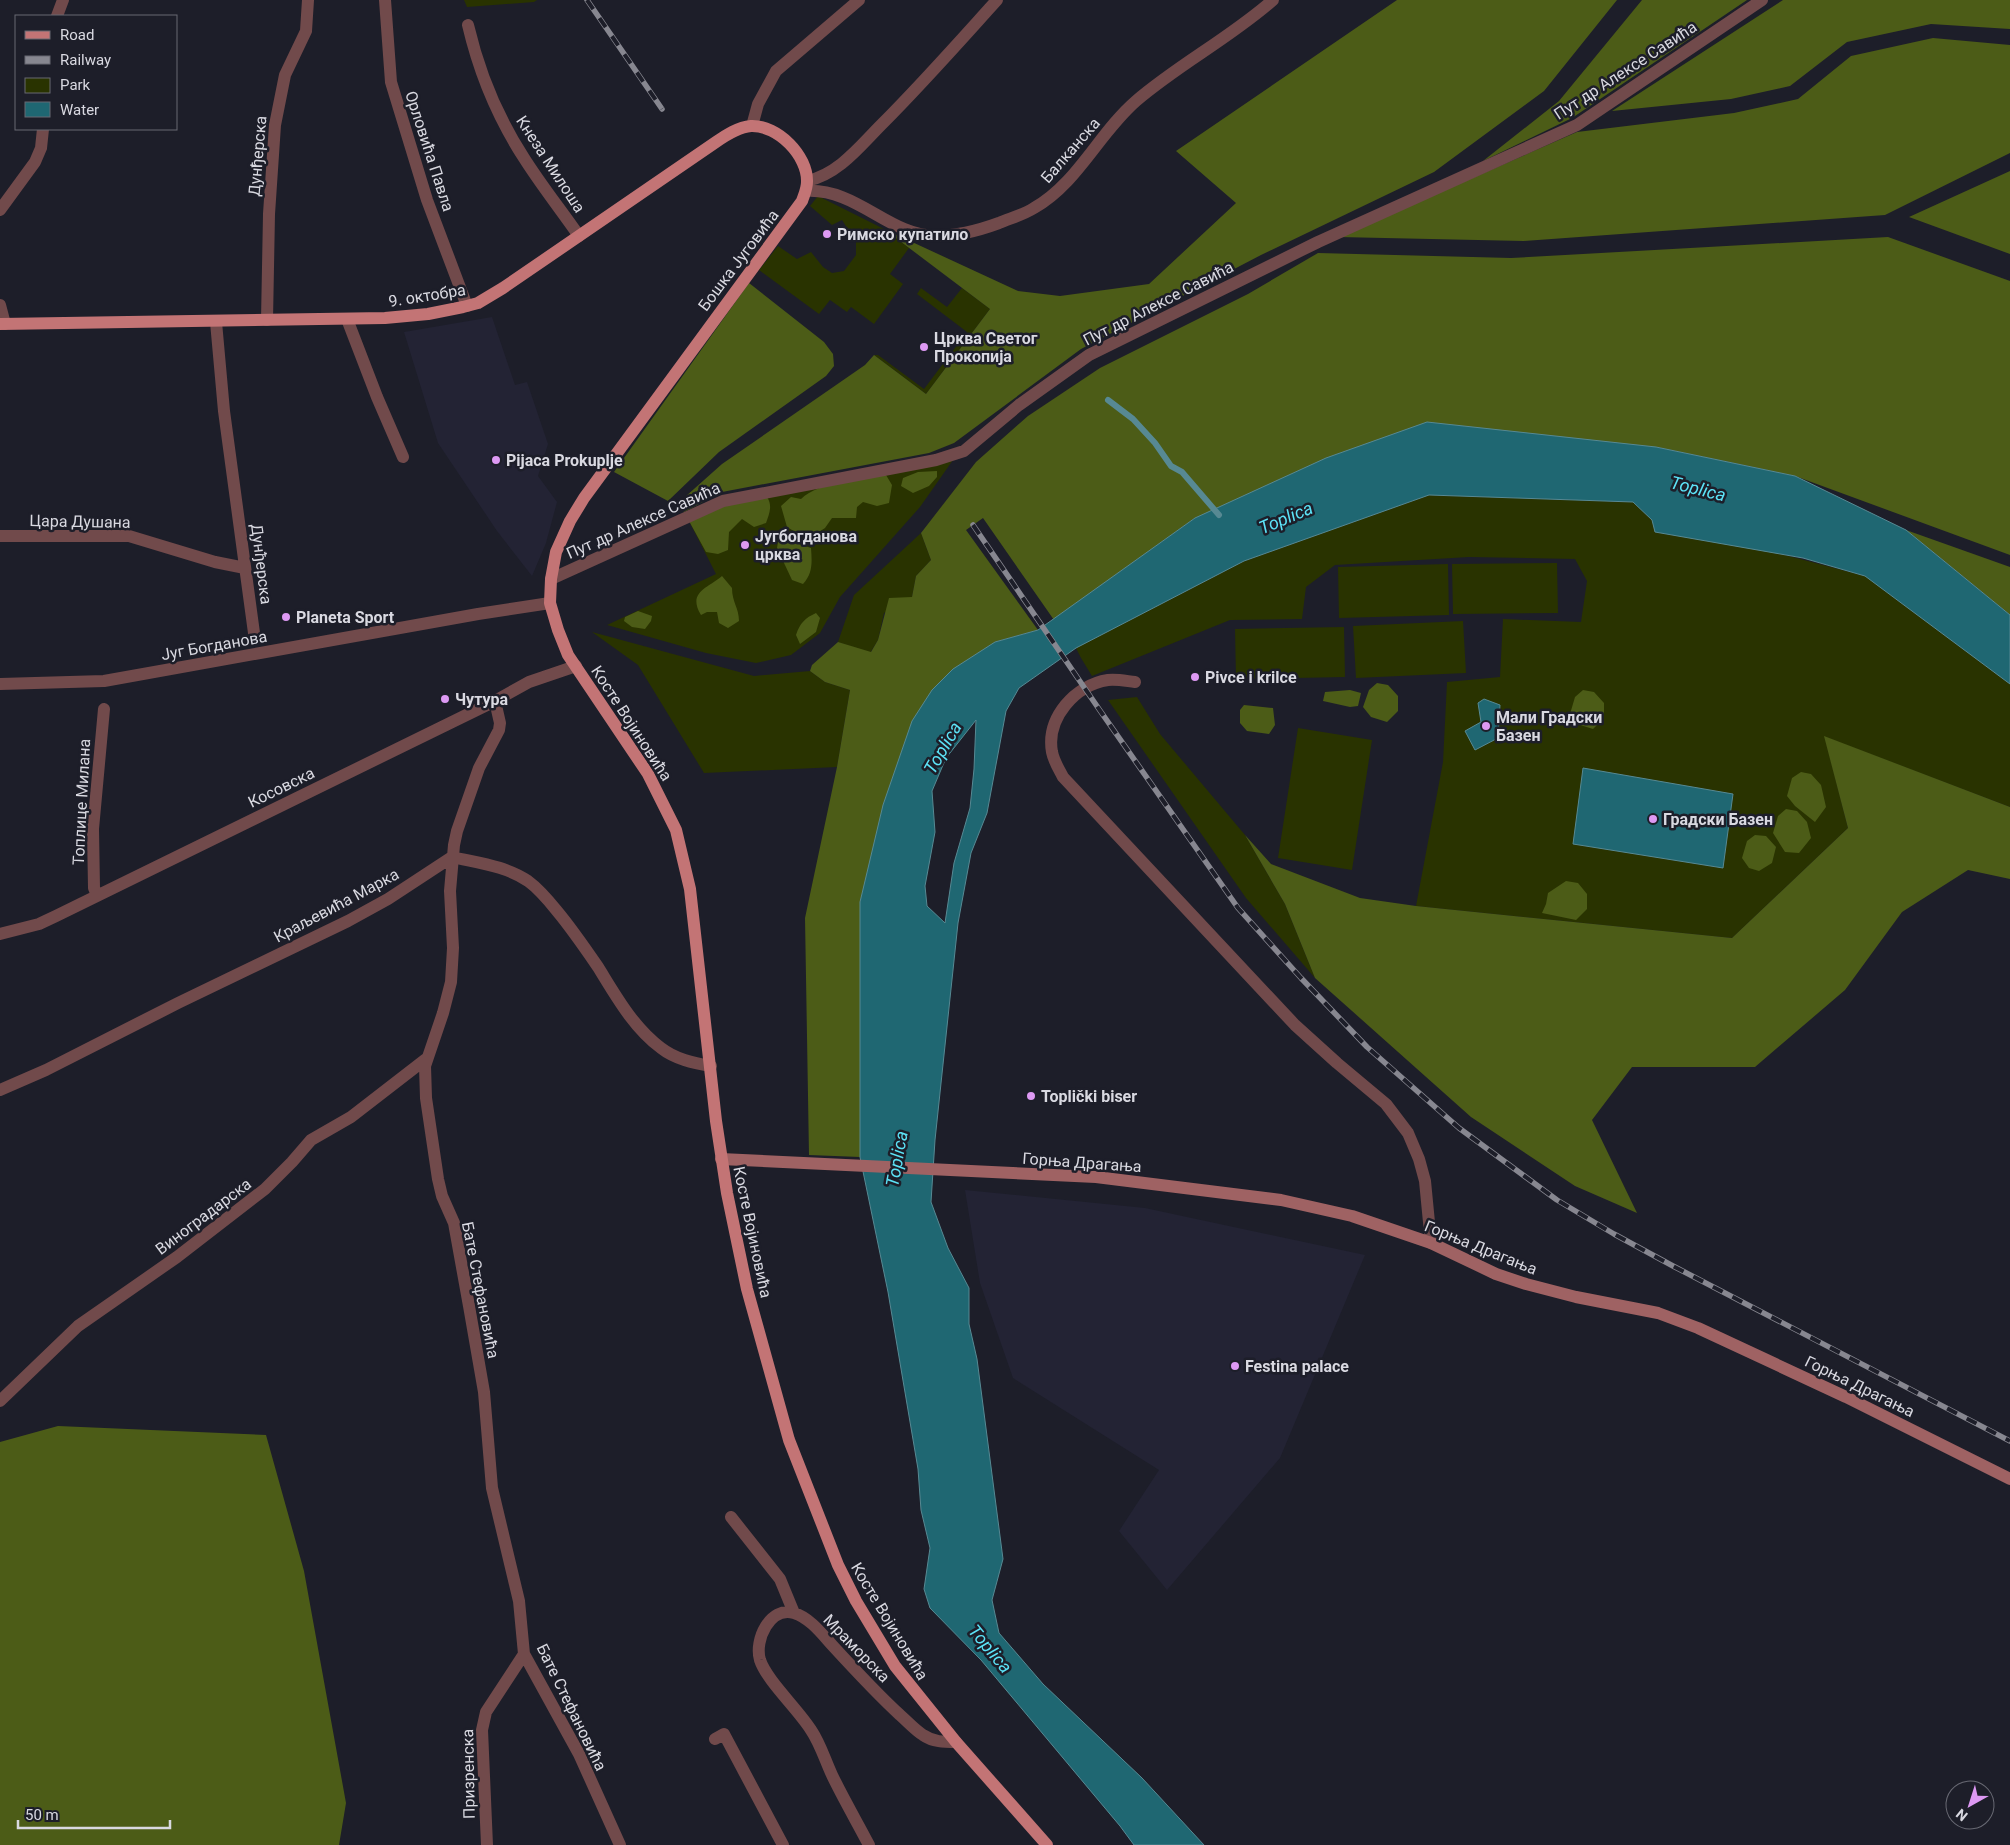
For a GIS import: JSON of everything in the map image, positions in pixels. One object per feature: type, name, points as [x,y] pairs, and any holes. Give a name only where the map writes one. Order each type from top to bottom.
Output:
[{"type":"main road","name":"9. октобра","points":[[2,324],[347,319],[428,314],[467,306],[478,303],[503,288],[721,138],[736,130],[752,126]]},
{"type":"main road","points":[[752,126],[772,132],[791,146],[802,164],[806,186]]},
{"type":"main road","name":"Бошка Југовића","points":[[551,579],[556,552],[570,521],[584,498],[735,289],[798,207],[806,186]]},
{"type":"main road","name":"Косте Војиновића","points":[[551,579],[550,603],[558,630],[576,666],[648,774],[676,830],[690,889],[721,1159],[735,1234],[762,1346],[789,1440],[822,1527],[856,1601],[895,1666],[956,1742],[1047,1845]]},
{"type":"street","points":[[57,15],[63,0]]},
{"type":"street","name":"Дунђерска","points":[[267,320],[269,214],[275,125],[285,75],[306,31],[308,0]]},
{"type":"street","name":"Орловића Павла","points":[[385,0],[391,82],[427,200],[467,306]]},
{"type":"street","points":[[752,126],[758,104],[776,71],[858,0]]},
{"type":"street","points":[[806,186],[844,162],[923,83],[997,0]]},
{"type":"street","name":"Балканска","points":[[806,186],[836,194],[909,231],[924,236],[951,235],[981,228],[1025,213],[1046,201],[1062,186],[1134,102],[1273,0]]},
{"type":"street","name":"Пут др Алексе Савића","points":[[551,579],[698,510],[723,501],[936,460],[964,451],[1019,405],[1089,355],[1318,242],[1577,125],[1762,0]]},
{"type":"street","name":"Кнеза Милоша","points":[[468,25],[476,60],[497,110],[523,157],[579,236]]},
{"type":"street","points":[[0,210],[34,162],[41,148],[43,130]]},
{"type":"street","points":[[0,305],[2,324]]},
{"type":"street","points":[[347,319],[376,397],[403,457]]},
{"type":"street","name":"Дунђерска","points":[[216,322],[221,388],[254,633]]},
{"type":"street","name":"Цара Душана","points":[[0,536],[129,536],[215,562],[245,568]]},
{"type":"street","name":"Југ Богданова","points":[[0,684],[104,681],[478,614],[550,603]]},
{"type":"street","name":"Косовска","points":[[0,934],[38,924],[495,701],[528,682],[576,666]]},
{"type":"street","points":[[1135,682],[1115,679],[1097,682],[1075,695],[1066,704],[1054,726],[1052,753],[1056,765],[1063,777],[1295,1025],[1386,1104],[1408,1133],[1419,1159],[1424,1181],[1431,1243]]},
{"type":"street","name":"Бате Стефановића","points":[[495,701],[500,723],[499,730],[475,778],[457,831],[452,857],[450,891],[453,948],[451,982],[443,1014],[426,1059],[426,1098],[438,1179],[442,1196],[454,1223],[484,1392],[492,1488],[519,1601],[524,1654],[579,1754],[620,1845]]},
{"type":"street","name":"Топлице Милана","points":[[97,896],[94,888],[93,830],[104,709]]},
{"type":"street","points":[[452,857],[501,868],[530,883],[550,903],[573,932],[636,1025],[670,1054],[692,1063],[711,1066]]},
{"type":"street","name":"Краљевића Марка","points":[[0,1090],[46,1070],[178,1003],[355,918],[452,857]]},
{"type":"street","name":"Виноградарска","points":[[0,1401],[78,1326],[177,1257],[265,1189],[311,1140],[351,1117],[426,1059]]},
{"type":"street","name":"Горња Драгања","points":[[721,1159],[1096,1177],[1280,1200],[1352,1216],[1431,1243],[1496,1274],[1526,1284],[1576,1297],[1658,1313],[1698,1328],[1846,1397],[2010,1479]]},
{"type":"street","points":[[731,1517],[780,1578],[794,1613],[786,1613],[768,1622],[763,1630],[759,1658],[766,1672],[812,1730],[832,1775],[869,1845]]},
{"type":"street","name":"Мраморска","points":[[794,1613],[818,1629],[872,1689],[922,1735],[941,1742],[956,1742]]},
{"type":"street","name":"Призренска","points":[[487,1845],[482,1730],[486,1712],[524,1654]]},
{"type":"street","points":[[715,1739],[724,1734],[783,1845]]},
{"type":"shaded area","name":"Pijaca Prokuplje","points":[[492,317],[515,385],[527,382],[548,444],[538,476],[557,502],[546,543],[532,576],[497,531],[438,443],[404,332]]},
{"type":"shaded area","points":[[965,1190],[1145,1208],[1365,1255],[1280,1458],[1167,1590],[1119,1531],[1159,1470],[1013,1378],[980,1283]]},
{"type":"green space","points":[[464,0],[537,0],[534,2],[467,7]]},
{"type":"green space","points":[[1397,0],[1617,0],[1544,91],[1434,172],[1261,255],[1081,349],[954,443],[929,453],[722,492],[684,512],[682,508],[676,505],[722,464],[865,365],[874,355],[926,394],[990,309],[884,229],[1018,291],[1060,296],[1149,284],[1236,203],[1176,151]]},
{"type":"green space","points":[[1642,0],[1747,0],[1572,118],[1483,161],[1559,101]]},
{"type":"green space","points":[[1783,0],[2010,0],[2010,29],[1931,24],[1847,42],[1790,86],[1731,99],[1612,111]]},
{"type":"green space","points":[[1933,38],[2010,45],[2010,153],[1885,215],[1524,241],[1338,237],[1577,132],[1734,113],[1798,99],[1851,56]]},
{"type":"green space","points":[[2010,171],[2010,254],[1909,217]]},
{"type":"green space","points":[[818,196],[884,229],[909,248],[890,274],[903,284],[874,324],[851,307],[847,312],[830,300],[819,314],[759,270],[778,246],[797,259],[811,252],[823,267],[832,273],[844,271],[856,255],[856,242],[842,220],[832,225],[810,206]]},
{"type":"green space","points":[[1888,237],[2010,281],[2010,555],[1795,476],[1656,447],[1195,518],[1054,620],[983,518],[966,530],[1038,630],[995,642],[860,902],[860,1157],[809,1155],[805,918],[837,767],[850,690],[825,682],[810,671],[812,665],[838,642],[871,652],[878,640],[889,598],[912,597],[916,576],[931,560],[921,533],[976,462],[1028,416],[1100,368],[1248,294],[1318,253],[1511,258]]},
{"type":"green space","points":[[749,283],[824,342],[833,354],[834,366],[826,376],[719,452],[668,501],[614,472]]},
{"type":"green space","points":[[921,288],[947,307],[962,288],[990,309],[926,394],[874,355],[878,355],[924,389],[967,332],[917,294]]},
{"type":"green space","points":[[953,460],[920,507],[840,597],[820,633],[791,655],[756,663],[706,653],[607,625],[716,574],[689,521],[724,505]]},
{"type":"green space","points":[[937,471],[937,477],[929,486],[913,493],[901,486],[903,478],[918,472]]},
{"type":"green space","points":[[886,475],[892,485],[889,503],[877,506],[863,502],[857,507],[856,518],[832,518],[825,528],[811,537],[797,533],[787,527],[781,506],[791,497],[801,499],[819,488]]},
{"type":"green space","points":[[1429,495],[1633,502],[1652,520],[1865,576],[2010,684],[2010,807],[1825,737],[1848,828],[1732,938],[1416,906],[1443,762],[1447,682],[1500,677],[1503,619],[1581,622],[1587,581],[1575,559],[1469,557],[1335,565],[1306,587],[1302,619],[1230,620],[1092,676],[1076,648],[1244,561]]},
{"type":"green space","points":[[767,497],[770,507],[766,523],[754,527],[742,519],[729,532],[728,550],[718,554],[706,552],[689,521],[724,505]]},
{"type":"green space","points":[[1906,530],[2010,567],[2010,615]]},
{"type":"green space","points":[[921,533],[931,560],[916,576],[912,597],[884,613],[878,640],[870,653],[838,642],[854,595]]},
{"type":"green space","points":[[784,539],[811,548],[812,563],[803,584],[792,580],[777,548],[778,542]]},
{"type":"green space","points":[[1557,563],[1558,613],[1453,614],[1452,564]]},
{"type":"green space","points":[[1448,564],[1449,615],[1339,618],[1338,567]]},
{"type":"green space","points":[[722,576],[732,588],[739,616],[739,621],[728,628],[719,623],[717,612],[707,612],[701,615],[696,601],[701,591]]},
{"type":"green space","points":[[638,611],[652,616],[645,629],[632,627],[624,621],[625,617]]},
{"type":"green space","points":[[816,613],[820,618],[816,632],[800,644],[796,635],[799,627],[806,619]]},
{"type":"green space","points":[[1463,621],[1466,673],[1356,678],[1353,626]]},
{"type":"green space","points":[[1344,627],[1345,677],[1236,679],[1235,629]]},
{"type":"green space","points":[[592,632],[754,676],[810,671],[825,682],[850,690],[837,767],[704,773],[638,665]]},
{"type":"green space","points":[[1377,683],[1388,685],[1398,696],[1398,711],[1387,722],[1371,717],[1363,707],[1369,690]]},
{"type":"green space","points":[[1350,690],[1361,693],[1358,706],[1350,707],[1323,701],[1325,692]]},
{"type":"green space","points":[[1583,690],[1594,692],[1604,703],[1604,718],[1593,729],[1577,724],[1570,714],[1575,697]]},
{"type":"green space","points":[[1137,697],[1160,734],[1245,835],[1285,904],[1315,978],[1246,898],[1108,700]]},
{"type":"green space","points":[[1244,705],[1273,708],[1275,725],[1269,734],[1247,731],[1240,723],[1240,710]]},
{"type":"green space","points":[[1298,728],[1372,740],[1352,870],[1278,858]]},
{"type":"green space","points":[[1824,736],[2010,807],[2010,879],[1968,870],[1902,912],[1845,990],[1755,1067],[1632,1067],[1592,1120],[1637,1213],[1575,1186],[1471,1117],[1315,978],[1285,904],[1245,835],[1271,864],[1360,898],[1416,906],[1732,938],[1848,828]]},
{"type":"green space","points":[[1801,772],[1811,774],[1821,785],[1826,807],[1815,822],[1795,806],[1787,796],[1792,778]]},
{"type":"green space","points":[[1786,809],[1797,811],[1807,822],[1811,838],[1799,853],[1785,852],[1773,833],[1778,816]]},
{"type":"green space","points":[[1755,835],[1766,836],[1776,847],[1772,863],[1759,871],[1749,868],[1742,858],[1747,841]]},
{"type":"green space","points":[[1566,881],[1578,883],[1587,894],[1587,909],[1576,920],[1542,913],[1548,893]]},
{"type":"green space","points":[[58,1426],[266,1435],[304,1571],[346,1803],[339,1845],[0,1845],[0,1442]]},
{"type":"water","name":"Toplica","points":[[1427,422],[1656,447],[1795,476],[1906,530],[2010,615],[2010,684],[1865,576],[1803,558],[1655,532],[1652,520],[1633,502],[1429,495],[1244,561],[1076,648],[1019,688],[1006,711],[987,813],[971,853],[958,923],[935,1140],[931,1202],[948,1248],[969,1288],[969,1324],[977,1359],[1003,1559],[992,1600],[999,1633],[1043,1684],[1142,1778],[1204,1845],[1134,1845],[981,1660],[930,1608],[924,1589],[930,1548],[921,1510],[918,1469],[888,1292],[860,1157],[860,902],[883,805],[912,721],[932,690],[953,669],[995,642],[1038,630],[1195,518],[1326,458]],"holes":[[[976,720],[970,808],[954,863],[945,923],[927,906],[925,886],[935,832],[932,791],[946,758]]]},
{"type":"water","name":"Мали Градски Базен","points":[[1484,699],[1500,705],[1498,738],[1475,750],[1465,731],[1481,722],[1478,703]]},
{"type":"water","name":"Градски Базен","points":[[1583,768],[1733,794],[1723,868],[1573,844]]},
{"type":"waterway","points":[[1108,400],[1133,419],[1155,443],[1171,466],[1182,472],[1219,515]]},
{"type":"railway","points":[[587,0],[662,109]]},
{"type":"railway","points":[[973,525],[1238,908],[1367,1047],[1459,1128],[1557,1200],[1673,1266],[2010,1441]]},
{"type":"place","name":"Римско купатило","points":[[827,234]]},
{"type":"place","name":"Црква Светог Прокопија","points":[[924,347]]},
{"type":"place","name":"Pijaca Prokuplje","points":[[496,460]]},
{"type":"place","name":"Југбогданова црква","points":[[745,545]]},
{"type":"place","name":"Planeta Sport","points":[[286,617]]},
{"type":"place","name":"Pivce i krilce","points":[[1195,677]]},
{"type":"place","name":"Чутура","points":[[445,699]]},
{"type":"place","name":"Мали Градски Базен","points":[[1486,726]]},
{"type":"place","name":"Градски Базен","points":[[1653,819]]},
{"type":"place","name":"Toplički biser","points":[[1031,1096]]},
{"type":"place","name":"Festina palace","points":[[1235,1366]]}]
